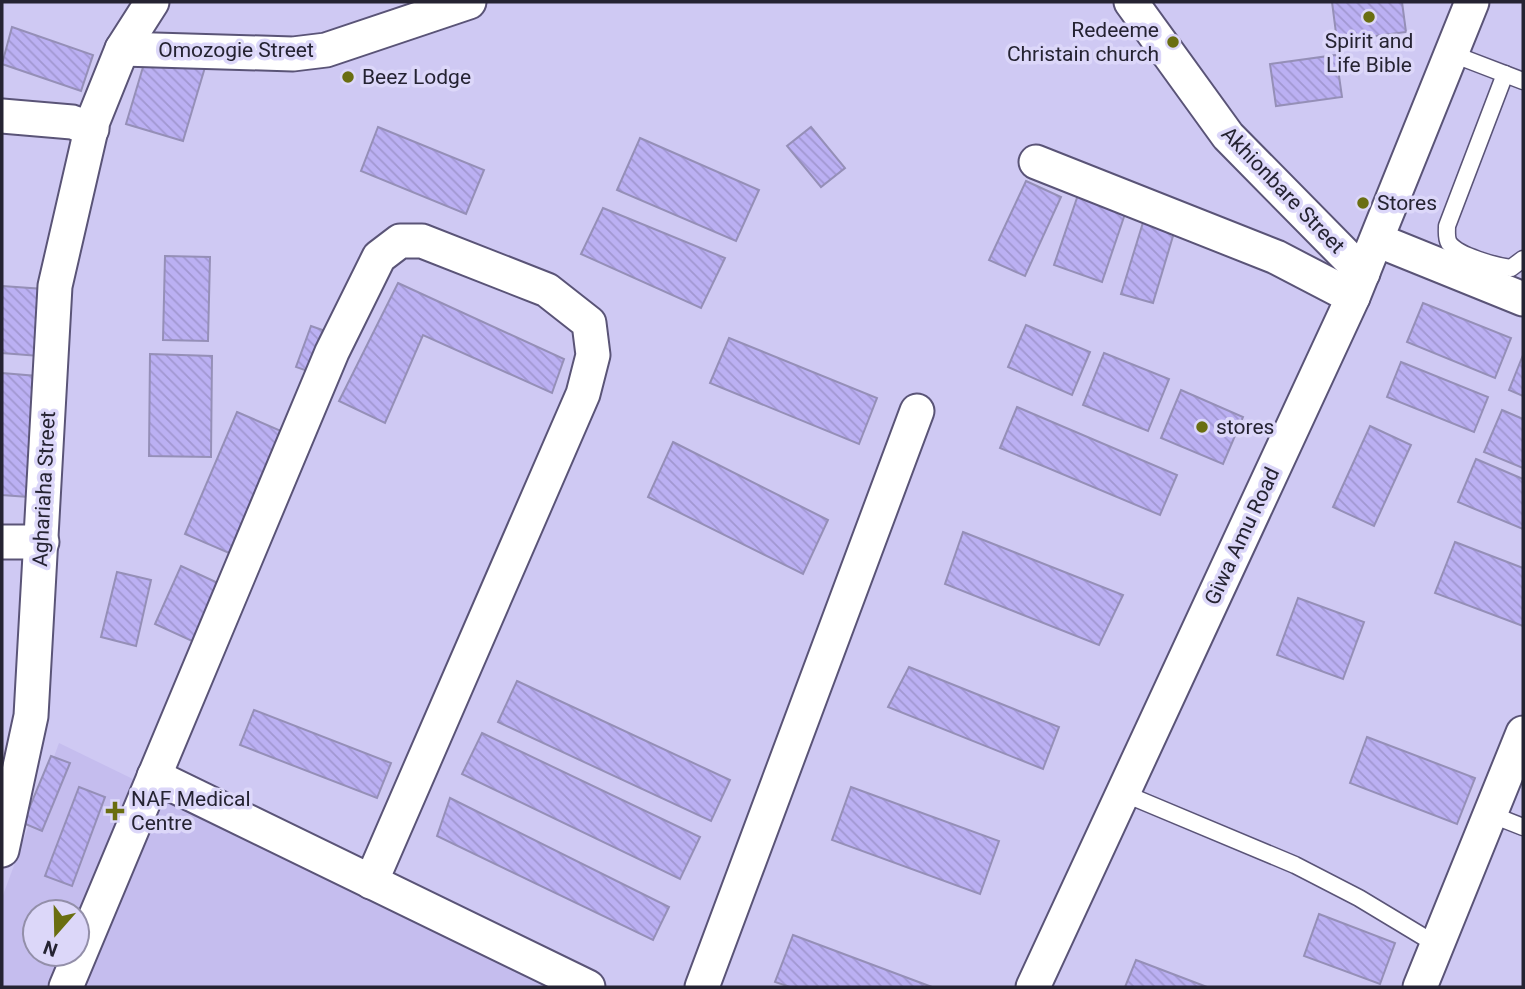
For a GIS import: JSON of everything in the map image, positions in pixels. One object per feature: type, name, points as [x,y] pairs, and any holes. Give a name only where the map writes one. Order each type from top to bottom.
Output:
[{"type":"street","name":"Aghariaha Street","points":[[2,850],[31,716],[55,286],[92,129],[122,48],[152,2]]},
{"type":"street","name":"Omozogie Street","points":[[122,48],[293,54],[326,50],[469,2]]},
{"type":"street","name":"Akhionbare Street","points":[[1131,2],[1228,136],[1358,285]]},
{"type":"street","name":"Giwa Amu Road","points":[[1033,987],[1358,285],[1472,2]]},
{"type":"street","points":[[2,117],[72,122],[92,129]]},
{"type":"street","points":[[1036,162],[1276,257],[1358,285]]},
{"type":"street","points":[[1377,240],[1523,299]]},
{"type":"street","points":[[66,987],[332,352],[379,257],[400,241],[422,241],[547,290],[589,323],[593,355],[583,394],[371,882]]},
{"type":"street","points":[[702,987],[917,411]]},
{"type":"street","points":[[2,542],[42,542]]},
{"type":"street","points":[[1420,987],[1523,733]]},
{"type":"street","points":[[154,776],[588,987]]},
{"type":"lane","points":[[1450,54],[1523,81]]},
{"type":"lane","points":[[1505,74],[1447,226],[1447,236],[1455,249],[1496,266],[1511,268],[1523,259]]},
{"type":"lane","points":[[1123,793],[1295,865],[1359,898],[1437,945]]},
{"type":"lane","points":[[1490,814],[1523,827]]},
{"type":"shaded area","name":"NAF Medical Centre","points":[[59,743],[560,987],[2,987],[2,898]]},
{"type":"building","name":"Spirit and Life Bible","points":[[1332,2],[1402,2],[1406,32],[1337,41]]},
{"type":"building","points":[[12,27],[93,55],[81,91],[2,64]]},
{"type":"building","points":[[149,47],[206,64],[183,141],[126,124]]},
{"type":"building","points":[[1336,55],[1342,97],[1276,106],[1270,64]]},
{"type":"building","points":[[378,127],[484,170],[466,214],[361,171]]},
{"type":"building","points":[[811,127],[845,168],[821,187],[787,146]]},
{"type":"building","points":[[640,138],[759,190],[736,241],[617,190]]},
{"type":"building","points":[[1026,181],[1061,197],[1025,276],[989,260]]},
{"type":"building","points":[[1079,192],[1127,208],[1102,282],[1054,265]]},
{"type":"building","points":[[603,208],[725,258],[701,308],[581,254]]},
{"type":"building","points":[[1145,216],[1176,226],[1153,303],[1121,294]]},
{"type":"building","points":[[165,256],[210,257],[208,341],[163,340]]},
{"type":"building","points":[[398,283],[564,359],[552,393],[423,335],[385,423],[339,401]]},
{"type":"building","points":[[2,286],[44,289],[39,356],[2,353]]},
{"type":"building","points":[[1423,303],[1511,338],[1495,378],[1407,342]]},
{"type":"building","points":[[1026,325],[1090,352],[1072,395],[1008,367]]},
{"type":"building","points":[[311,326],[337,335],[322,376],[296,367]]},
{"type":"building","points":[[729,338],[877,398],[859,444],[710,383]]},
{"type":"building","points":[[1104,353],[1169,379],[1148,431],[1083,405]]},
{"type":"building","points":[[150,354],[212,356],[211,457],[149,456]]},
{"type":"building","points":[[1523,355],[1523,396],[1509,390]]},
{"type":"building","points":[[1401,362],[1488,397],[1474,432],[1387,397]]},
{"type":"building","points":[[2,373],[37,376],[28,497],[2,495]]},
{"type":"building","name":"stores","points":[[1181,390],[1243,417],[1223,464],[1161,438]]},
{"type":"building","points":[[1017,407],[1177,475],[1160,515],[1000,448]]},
{"type":"building","points":[[1502,410],[1523,419],[1523,468],[1484,452]]},
{"type":"building","points":[[237,412],[281,431],[229,553],[185,534]]},
{"type":"building","points":[[1370,426],[1411,445],[1374,526],[1333,507]]},
{"type":"building","points":[[673,442],[828,520],[803,574],[648,497]]},
{"type":"building","points":[[1476,459],[1523,479],[1523,529],[1458,502]]},
{"type":"building","points":[[963,532],[1123,595],[1099,645],[945,584]]},
{"type":"building","points":[[1455,542],[1523,568],[1523,626],[1435,593]]},
{"type":"building","points":[[181,566],[218,583],[192,641],[155,624]]},
{"type":"building","points":[[117,572],[151,580],[136,646],[101,637]]},
{"type":"building","points":[[1298,598],[1364,622],[1343,679],[1277,655]]},
{"type":"building","points":[[909,667],[1059,727],[1043,769],[888,707]]},
{"type":"building","points":[[517,681],[730,780],[711,821],[498,722]]},
{"type":"building","points":[[254,710],[391,763],[377,798],[240,745]]},
{"type":"building","points":[[482,733],[700,837],[680,879],[462,774]]},
{"type":"building","points":[[1367,737],[1475,778],[1457,824],[1350,783]]},
{"type":"building","points":[[51,756],[70,763],[42,831],[23,823]]},
{"type":"building","points":[[79,787],[105,797],[72,886],[45,876]]},
{"type":"building","points":[[851,787],[999,841],[980,894],[832,840]]},
{"type":"building","points":[[450,798],[669,907],[653,940],[437,836]]},
{"type":"building","points":[[1319,914],[1395,943],[1380,984],[1304,956]]},
{"type":"building","points":[[793,935],[932,987],[790,987],[775,982]]},
{"type":"building","points":[[1136,960],[1207,987],[1125,987]]},
{"type":"place","name":"Spirit and Life Bible","points":[[1369,17]]},
{"type":"place","name":"Redeeme Christain church","points":[[1173,42]]},
{"type":"place","name":"Beez Lodge","points":[[348,77]]},
{"type":"place","name":"Stores","points":[[1363,203]]},
{"type":"place","name":"stores","points":[[1202,427]]},
{"type":"place","name":"NAF Medical Centre","points":[[115,811]]}]
